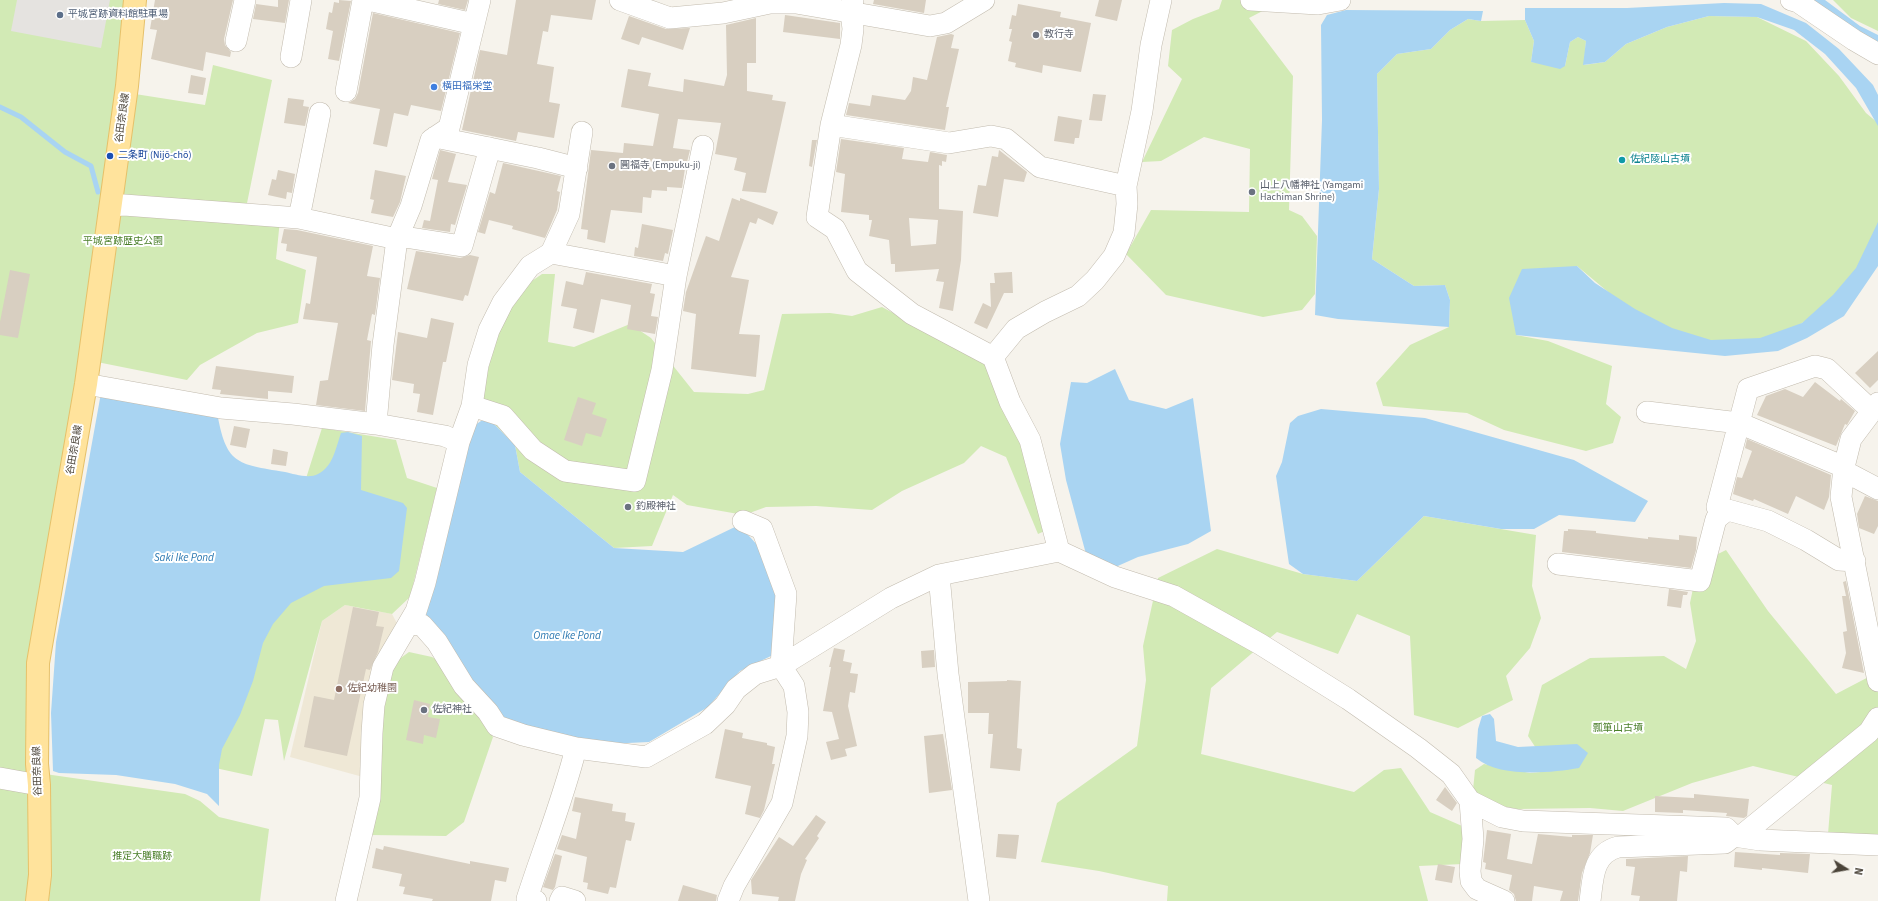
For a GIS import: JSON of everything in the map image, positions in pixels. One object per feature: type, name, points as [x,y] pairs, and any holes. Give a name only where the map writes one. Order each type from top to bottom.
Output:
[{"type":"main road","name":"谷田奈良線","points":[[37,901],[40,876],[39,785],[37,764],[38,663],[86,384],[112,206],[127,86],[135,0]]},
{"type":"street","points":[[236,41],[245,0]]},
{"type":"street","points":[[290,57],[301,0]]},
{"type":"street","points":[[346,91],[363,0]]},
{"type":"street","points":[[368,0],[403,4],[474,24]]},
{"type":"street","points":[[376,424],[383,345],[397,237],[411,206],[431,140],[449,128],[480,0]]},
{"type":"street","points":[[620,0],[670,18],[723,13],[770,3],[796,3],[852,6],[930,26],[946,23],[984,0]]},
{"type":"street","points":[[993,357],[1016,329],[1045,312],[1078,296],[1095,280],[1114,256],[1124,233],[1127,204],[1126,186],[1142,111],[1151,45],[1161,0]]},
{"type":"street","points":[[1250,0],[1318,4],[1340,0]]},
{"type":"street","points":[[1791,0],[1798,2],[1854,40],[1878,54]]},
{"type":"street","points":[[852,6],[854,29],[830,125],[817,217],[835,229],[857,271],[912,314],[993,357],[1010,402],[1030,440],[1059,551]]},
{"type":"street","points":[[299,218],[320,113]]},
{"type":"street","points":[[830,125],[949,143],[991,136],[1006,139],[1040,167],[1126,186]]},
{"type":"street","points":[[346,901],[350,887],[353,865],[370,798],[372,733],[376,697],[383,667],[416,611],[425,583],[459,442],[472,406],[478,365],[488,330],[503,302],[530,266],[551,253],[569,214],[582,132]]},
{"type":"street","points":[[435,137],[577,168]]},
{"type":"street","points":[[472,406],[503,416],[533,450],[565,471],[635,481],[662,370],[676,276],[703,146]]},
{"type":"street","points":[[112,206],[124,205],[299,218],[397,237],[462,246],[490,148]]},
{"type":"street","points":[[551,253],[676,276]]},
{"type":"street","points":[[1855,561],[1839,560],[1806,540],[1768,521],[1717,508],[1748,389],[1814,366],[1827,369],[1875,407],[1851,439],[1844,469],[1841,497],[1855,561],[1878,681]]},
{"type":"street","points":[[86,384],[221,408],[293,414],[376,424],[445,436],[459,442]]},
{"type":"street","points":[[1647,412],[1739,424],[1844,469],[1878,489]]},
{"type":"street","points":[[1558,564],[1700,581],[1716,519],[1726,511]]},
{"type":"street","points":[[728,901],[734,886],[782,803],[797,736],[798,712],[794,686],[781,666],[786,594],[762,529],[743,521]]},
{"type":"street","points":[[409,624],[422,625],[437,642],[464,686],[488,712],[497,726],[523,735],[576,748],[646,757],[705,724],[725,705],[736,689],[755,674],[781,666],[891,598],[939,575],[1059,551],[1115,577],[1174,596],[1260,644],[1348,699],[1418,748],[1451,774],[1470,801],[1502,817],[1523,821],[1726,828],[1737,836],[1760,840],[1878,844]]},
{"type":"street","points":[[939,575],[948,674],[979,901]]},
{"type":"street","points":[[1590,901],[1598,861],[1612,849],[1618,847],[1725,843],[1737,836],[1869,732],[1878,718]]},
{"type":"street","points":[[536,901],[527,899],[548,832],[566,788],[576,748]]},
{"type":"street","points":[[0,778],[39,785]]},
{"type":"street","points":[[1470,801],[1473,839],[1470,871],[1471,881],[1477,888],[1504,901]]},
{"type":"street","points":[[560,901],[562,897],[576,901]]},
{"type":"shaded area","name":"平城宮跡資料館駐車場","points":[[17,0],[110,0],[101,48],[11,31]]},
{"type":"shaded area","name":"佐紀幼稚園","points":[[345,605],[392,614],[399,627],[363,777],[290,757],[322,621]]},
{"type":"green space","name":"平城宮跡歴史公園","points":[[0,0],[127,0],[116,91],[205,105],[213,65],[272,80],[244,218],[280,220],[276,259],[306,270],[298,323],[257,333],[200,365],[187,380],[82,359],[31,772],[185,794],[200,801],[219,817],[269,829],[260,901],[0,901]]},
{"type":"green space","points":[[1222,0],[1284,0],[1249,18],[1293,76],[1289,210],[1302,216],[1317,236],[1315,294],[1302,310],[1263,317],[1166,295],[1126,254],[1151,210],[1249,212],[1250,149],[1204,137],[1161,161],[1142,162],[1182,79],[1168,66],[1172,30],[1193,19],[1219,9]]},
{"type":"green space","points":[[1833,0],[1878,0],[1878,31],[1851,18]]},
{"type":"green space","points":[[1709,16],[1757,17],[1806,41],[1839,76],[1866,113],[1878,123],[1878,247],[1841,298],[1771,343],[1674,347],[1577,266],[1516,335],[1548,341],[1612,366],[1606,404],[1621,417],[1613,443],[1586,451],[1504,430],[1467,413],[1383,406],[1376,383],[1410,345],[1449,327],[1450,300],[1445,285],[1414,286],[1372,259],[1379,189],[1377,74],[1397,54],[1431,49],[1450,30],[1468,19],[1481,21],[1525,20],[1534,41],[1531,62],[1565,66],[1570,42],[1578,37],[1586,41],[1584,65],[1605,62],[1626,44],[1667,27]]},
{"type":"green space","points":[[542,274],[555,274],[548,342],[574,347],[630,324],[651,338],[694,392],[748,394],[764,390],[782,314],[830,313],[852,316],[882,307],[985,362],[1060,524],[1038,534],[1006,457],[981,446],[964,463],[902,491],[872,510],[816,506],[766,507],[744,515],[687,505],[673,495],[652,546],[614,548],[520,472],[515,445],[487,417],[482,400],[494,340],[516,292]]},
{"type":"green space","points":[[322,428],[396,440],[407,478],[437,488],[410,597],[392,614],[345,605],[322,621],[284,761],[278,720],[265,719],[252,776],[197,764],[302,491]]},
{"type":"green space","points":[[1424,516],[1536,535],[1532,586],[1541,618],[1530,648],[1506,676],[1513,700],[1458,728],[1414,715],[1410,636],[1357,614],[1338,654],[1277,632],[1211,688],[1201,754],[1354,792],[1384,770],[1401,768],[1430,812],[1469,829],[1463,864],[1419,866],[1428,901],[1167,901],[1168,886],[1099,871],[1041,862],[1057,803],[1137,746],[1146,680],[1143,646],[1158,578],[1217,549],[1303,574],[1357,581]]},
{"type":"green space","name":"瓢箪山古墳","points":[[1726,550],[1768,611],[1836,694],[1878,672],[1878,836],[1828,834],[1832,785],[1753,766],[1692,783],[1623,811],[1590,808],[1517,809],[1491,804],[1473,790],[1475,770],[1484,764],[1530,773],[1551,771],[1528,736],[1542,685],[1590,658],[1664,656],[1686,669],[1696,641],[1690,603],[1698,564]]},
{"type":"green space","points":[[409,652],[432,657],[447,667],[493,737],[464,822],[446,836],[370,835],[377,740],[391,665]]},
{"type":"water","points":[[1812,0],[1825,0],[1860,26],[1878,35],[1878,47]]},
{"type":"water","points":[[1724,3],[1761,4],[1806,23],[1839,49],[1873,85],[1878,95],[1878,126],[1856,88],[1825,54],[1794,30],[1757,17],[1709,16],[1667,27],[1626,44],[1605,62],[1583,65],[1586,41],[1578,37],[1570,42],[1565,66],[1560,69],[1531,62],[1534,41],[1525,20],[1525,8],[1627,8]]},
{"type":"water","points":[[1346,10],[1483,11],[1481,21],[1468,19],[1450,30],[1431,49],[1397,54],[1377,74],[1379,189],[1372,259],[1414,286],[1445,285],[1450,300],[1449,327],[1338,319],[1315,315],[1322,120],[1321,25],[1327,15]]},
{"type":"water","points":[[1878,222],[1878,266],[1844,316],[1807,338],[1778,351],[1725,356],[1516,335],[1509,298],[1522,269],[1577,266],[1595,283],[1635,309],[1672,328],[1711,340],[1760,338],[1802,323],[1833,295],[1856,268]]},
{"type":"water","points":[[1115,369],[1129,400],[1166,409],[1193,398],[1211,531],[1188,544],[1138,557],[1111,569],[1086,554],[1066,480],[1060,444],[1071,382],[1087,383]]},
{"type":"water","name":"Saki Ike Pond","points":[[101,393],[217,412],[220,429],[225,442],[230,452],[236,458],[255,467],[302,476],[318,474],[327,467],[331,462],[341,433],[348,432],[362,436],[361,490],[403,503],[407,508],[399,571],[391,578],[324,586],[291,603],[273,624],[263,643],[253,681],[240,715],[222,749],[219,765],[219,806],[207,794],[175,784],[116,775],[59,773],[53,771],[51,713],[56,642]]},
{"type":"water","points":[[1321,409],[1425,418],[1574,460],[1648,501],[1635,522],[1559,515],[1534,529],[1501,529],[1424,516],[1357,581],[1303,574],[1289,564],[1276,476],[1282,462],[1290,423],[1298,416]]},
{"type":"water","name":"Omae Ike Pond","points":[[487,417],[515,445],[520,472],[614,548],[683,552],[739,525],[760,548],[779,598],[773,655],[740,671],[708,707],[649,742],[585,745],[504,721],[466,675],[423,614],[472,427]]},
{"type":"water","points":[[1490,714],[1494,719],[1496,741],[1518,747],[1577,744],[1588,753],[1579,768],[1540,772],[1498,769],[1476,758],[1478,729],[1482,716]]},
{"type":"building","points":[[155,0],[233,0],[224,39],[225,45],[231,52],[230,57],[206,52],[203,71],[151,59],[157,30],[150,29]]},
{"type":"building","points":[[278,0],[289,0],[285,23],[253,19],[256,4],[278,7]]},
{"type":"building","points":[[339,0],[351,1],[339,61],[328,59],[333,31],[326,29],[329,12],[332,13],[334,2],[339,3]]},
{"type":"building","points":[[439,0],[468,0],[465,10],[438,4]]},
{"type":"building","points":[[516,0],[596,0],[592,20],[551,15],[548,32],[543,31],[537,64],[554,67],[549,102],[560,104],[554,138],[518,132],[516,141],[462,130],[480,50],[507,55]]},
{"type":"building","points":[[874,0],[926,0],[924,13],[873,4]]},
{"type":"building","points":[[1099,0],[1122,0],[1117,21],[1095,16]]},
{"type":"building","points":[[1018,4],[1061,12],[1060,17],[1091,23],[1081,72],[1043,65],[1042,73],[1015,67],[1016,63],[1008,61],[1012,42],[1009,41],[1012,29],[1009,29],[1012,15],[1016,16]]},
{"type":"building","points":[[373,13],[460,33],[441,111],[411,105],[408,116],[394,113],[387,147],[373,144],[380,109],[348,103],[355,99],[358,93]]},
{"type":"building","points":[[785,15],[840,23],[840,39],[783,32]]},
{"type":"building","points":[[629,16],[666,29],[690,28],[683,50],[642,37],[639,45],[621,39]]},
{"type":"building","points":[[756,18],[756,63],[747,63],[747,91],[773,95],[772,100],[786,102],[766,193],[742,191],[746,173],[734,170],[737,158],[715,154],[721,123],[678,119],[673,148],[690,150],[686,162],[682,188],[667,187],[667,191],[652,190],[651,198],[643,197],[642,213],[611,210],[605,243],[587,239],[588,230],[581,229],[591,150],[623,153],[624,143],[653,146],[659,114],[621,107],[628,69],[651,73],[648,86],[683,92],[684,79],[724,86],[727,75],[726,25]]},
{"type":"building","points":[[951,34],[954,35],[951,48],[959,49],[946,107],[949,107],[945,130],[846,115],[849,103],[870,106],[872,95],[905,100],[911,91],[913,77],[927,80],[937,37]]},
{"type":"building","points":[[191,75],[206,78],[203,95],[188,93]]},
{"type":"building","points":[[1093,94],[1106,95],[1102,121],[1089,120]]},
{"type":"building","points":[[288,98],[304,100],[303,106],[309,107],[305,126],[284,123]]},
{"type":"building","points":[[1058,116],[1082,120],[1079,138],[1075,138],[1074,144],[1054,141]]},
{"type":"building","points":[[841,139],[904,148],[902,159],[928,162],[930,152],[947,155],[946,162],[942,161],[942,166],[939,165],[939,209],[963,211],[961,260],[953,311],[939,308],[944,282],[936,281],[939,269],[895,272],[895,264],[891,264],[889,240],[869,236],[872,220],[869,220],[869,215],[841,212],[845,174],[836,172]],"holes":[[[909,218],[938,220],[936,244],[911,246]]]},
{"type":"building","points":[[812,140],[817,140],[812,167],[809,166]]},
{"type":"building","points":[[440,150],[456,154],[448,182],[467,185],[455,225],[451,224],[450,232],[422,228],[424,220],[430,221],[438,180],[432,179]]},
{"type":"building","points":[[999,150],[1027,172],[1024,182],[1004,179],[998,217],[973,213],[978,185],[986,186],[992,156],[998,157]]},
{"type":"building","points":[[503,163],[561,176],[557,191],[560,192],[557,210],[545,238],[512,229],[513,226],[489,220],[485,234],[478,232],[490,192],[495,194]]},
{"type":"building","points":[[278,170],[295,174],[292,193],[287,192],[286,199],[268,195],[272,179],[276,180]]},
{"type":"building","points":[[375,170],[406,176],[400,202],[393,217],[371,213],[374,200],[370,199]]},
{"type":"building","points":[[732,198],[740,201],[740,198],[778,212],[773,225],[758,218],[756,224],[750,222],[731,277],[749,280],[739,334],[760,335],[756,377],[691,369],[696,314],[683,311],[686,292],[706,236],[719,241]]},
{"type":"building","points":[[642,224],[673,230],[668,254],[665,253],[663,261],[634,256],[635,247],[638,248]]},
{"type":"building","points":[[284,229],[297,230],[373,246],[367,276],[380,278],[375,315],[372,314],[367,340],[371,341],[365,411],[316,405],[320,381],[328,380],[338,323],[303,319],[306,303],[310,304],[317,257],[286,251],[287,244],[281,243]]},
{"type":"building","points":[[416,251],[460,258],[470,255],[479,257],[468,296],[465,295],[463,301],[407,289]]},
{"type":"building","points":[[10,270],[30,274],[18,338],[0,335],[0,322]]},
{"type":"building","points":[[586,272],[652,284],[650,293],[655,294],[651,316],[658,317],[655,334],[627,329],[631,305],[601,299],[594,333],[573,328],[577,309],[561,306],[566,281],[583,285]]},
{"type":"building","points":[[1012,272],[1013,293],[1004,293],[987,329],[974,323],[983,303],[991,307],[990,283],[995,283],[994,273]]},
{"type":"building","points":[[431,318],[454,323],[446,362],[443,362],[433,415],[417,412],[420,394],[413,393],[414,384],[392,380],[398,332],[427,338]]},
{"type":"building","points":[[1878,351],[1878,380],[1870,388],[1855,373]]},
{"type":"building","points":[[216,366],[294,376],[292,393],[268,391],[268,399],[220,394],[221,390],[212,389]]},
{"type":"building","points":[[1815,382],[1840,401],[1841,399],[1855,411],[1847,425],[1845,424],[1836,446],[1757,415],[1766,396],[1785,389],[1803,397]]},
{"type":"building","points":[[578,397],[596,403],[592,414],[607,419],[601,437],[586,433],[582,446],[564,440]]},
{"type":"building","points":[[234,426],[250,429],[246,448],[230,445]]},
{"type":"building","points":[[1747,439],[1831,475],[1829,497],[1824,510],[1796,496],[1788,514],[1754,499],[1753,501],[1733,494],[1737,477],[1742,478],[1752,451],[1745,448]]},
{"type":"building","points":[[273,449],[288,452],[286,466],[271,464]]},
{"type":"building","points":[[1865,496],[1878,501],[1878,526],[1874,534],[1859,528],[1857,514]]},
{"type":"building","points":[[1568,529],[1596,531],[1596,533],[1648,539],[1648,537],[1679,540],[1679,535],[1697,537],[1696,550],[1691,568],[1562,552],[1564,531],[1568,531]]},
{"type":"building","points":[[1846,581],[1864,673],[1842,668],[1846,653],[1843,632],[1847,631],[1842,596],[1846,596],[1843,582]]},
{"type":"building","points":[[1669,589],[1688,592],[1687,595],[1683,595],[1681,608],[1667,606]]},
{"type":"building","points":[[353,607],[379,612],[376,626],[384,627],[378,652],[370,670],[366,669],[347,756],[304,747],[314,696],[334,700]]},
{"type":"building","points":[[834,648],[845,650],[843,661],[852,663],[850,673],[858,674],[855,693],[850,692],[848,706],[857,746],[845,749],[847,756],[831,760],[826,742],[839,739],[832,712],[823,711],[831,667],[829,667]]},
{"type":"building","points":[[934,650],[935,667],[922,668],[921,651]]},
{"type":"building","points":[[1007,680],[1021,681],[1017,748],[1022,749],[1020,771],[990,768],[993,734],[988,734],[989,713],[968,713],[968,682]]},
{"type":"building","points":[[414,700],[430,704],[428,717],[440,719],[436,738],[424,735],[423,744],[406,740]]},
{"type":"building","points":[[725,729],[743,733],[742,738],[767,743],[767,745],[775,747],[772,764],[775,764],[764,810],[760,818],[745,814],[751,786],[715,778]]},
{"type":"building","points":[[943,734],[952,790],[929,793],[924,736]]},
{"type":"building","points":[[1445,787],[1457,803],[1452,811],[1436,800]]},
{"type":"building","points":[[1694,794],[1749,799],[1747,816],[1744,818],[1726,816],[1727,813],[1683,810],[1683,813],[1655,812],[1655,796],[1694,798]]},
{"type":"building","points":[[575,797],[613,804],[612,811],[626,813],[625,821],[635,823],[631,841],[626,840],[616,888],[610,887],[608,894],[587,889],[588,883],[583,882],[587,857],[557,849],[562,835],[576,839],[581,813],[572,811]]},
{"type":"building","points":[[816,815],[826,822],[817,836],[819,838],[805,859],[807,860],[801,874],[795,901],[778,901],[779,897],[752,894],[751,880],[779,837],[793,846]]},
{"type":"building","points":[[1487,830],[1511,834],[1507,859],[1532,864],[1538,834],[1572,837],[1572,835],[1593,835],[1590,853],[1582,873],[1578,901],[1560,901],[1563,891],[1534,886],[1532,901],[1516,901],[1514,894],[1509,890],[1512,875],[1485,869],[1486,863],[1483,862]]},
{"type":"building","points":[[998,834],[1019,835],[1016,859],[996,857]]},
{"type":"building","points":[[384,846],[470,864],[470,861],[509,868],[506,882],[495,880],[491,901],[432,901],[433,899],[403,894],[405,887],[399,886],[402,874],[372,868],[376,848],[383,850]]},
{"type":"building","points":[[1735,852],[1780,855],[1780,853],[1810,854],[1808,873],[1762,868],[1762,870],[1734,867]]},
{"type":"building","points":[[555,854],[562,856],[553,890],[543,887]]},
{"type":"building","points":[[1688,856],[1687,872],[1680,871],[1677,901],[1639,901],[1640,896],[1631,895],[1635,867],[1626,866],[1626,859]]},
{"type":"building","points":[[1438,864],[1455,867],[1452,883],[1435,880]]},
{"type":"building","points":[[683,885],[717,895],[716,901],[678,901]]},
{"type":"waterway","points":[[0,107],[21,117],[65,152],[91,166],[98,192]]},
{"type":"place","name":"平城宮跡資料館駐車場","points":[[60,15]]},
{"type":"place","name":"教行寺","points":[[1036,35]]},
{"type":"place","name":"横田福栄堂","points":[[434,87]]},
{"type":"place","name":"二条町 (Nijō-chō)","points":[[110,156]]},
{"type":"place","name":"佐紀陵山古墳","points":[[1622,160]]},
{"type":"place","name":"圓福寺 (Empuku-ji)","points":[[612,166]]},
{"type":"place","name":"山上八幡神社 (Yamgami Hachiman Shrine)","points":[[1252,192]]},
{"type":"place","name":"釣殿神社","points":[[628,507]]},
{"type":"place","name":"佐紀幼稚園","points":[[339,689]]},
{"type":"place","name":"佐紀神社","points":[[424,710]]},
{"type":"park label","name":"推定大膳職跡","points":[[142,857]]}]
